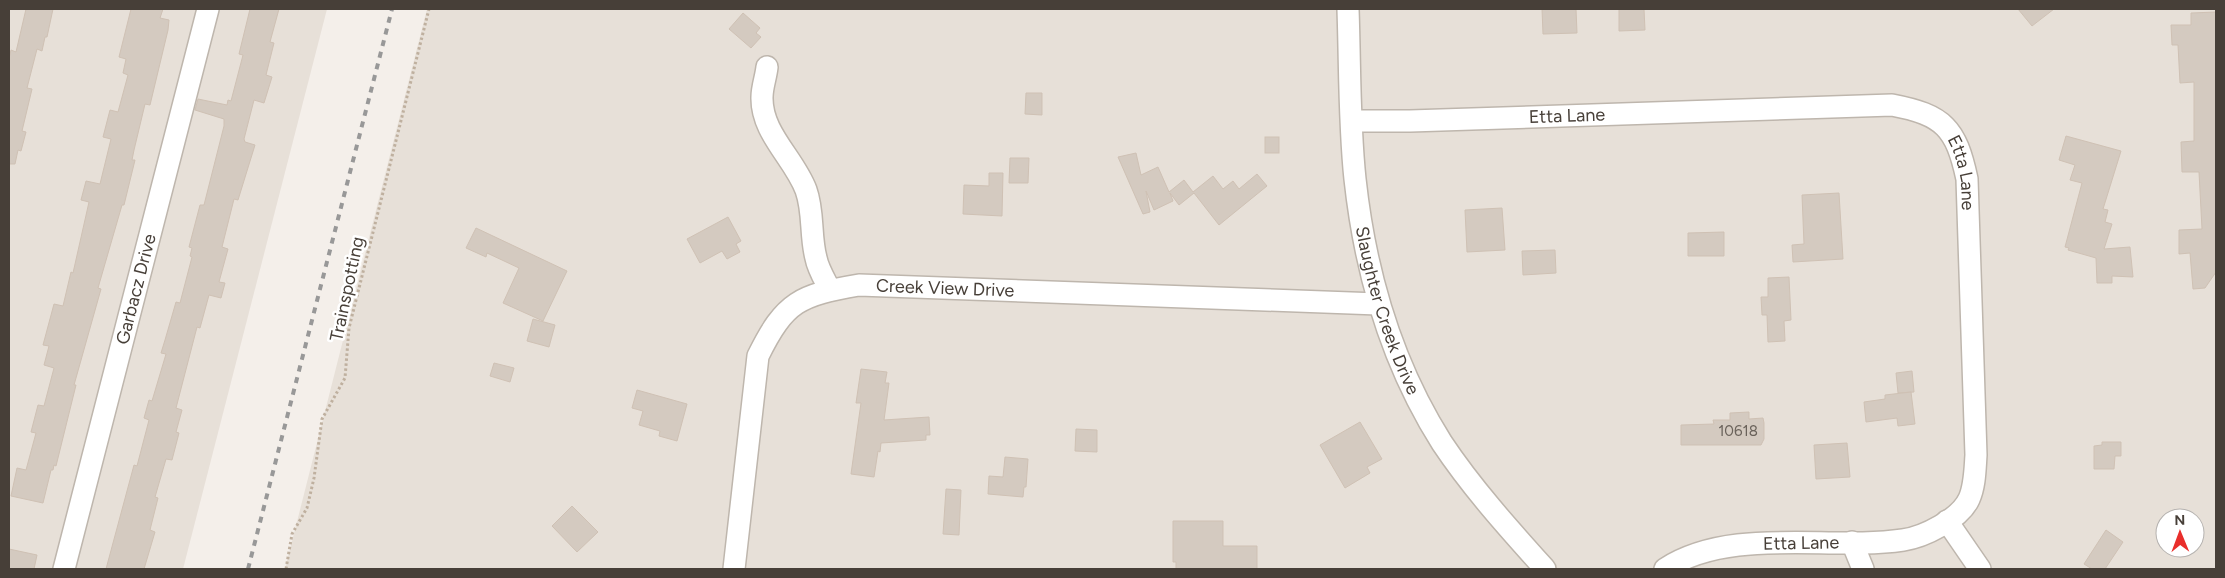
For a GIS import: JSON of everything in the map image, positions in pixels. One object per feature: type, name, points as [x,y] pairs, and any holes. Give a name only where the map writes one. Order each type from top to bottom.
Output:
[{"type":"street","name":"Garbacz Drive","points":[[64,569],[208,9]]},
{"type":"street","name":"Slaughter Creek Drive","points":[[1348,9],[1355,178],[1361,221],[1378,304],[1411,384],[1442,443],[1485,501],[1545,569]]},
{"type":"street","points":[[767,67],[762,106],[775,138],[806,189],[816,261],[830,290]]},
{"type":"street","name":"Etta Lane","points":[[1352,121],[1410,121],[1892,105],[1917,110],[1937,120],[1952,134],[1960,151],[1966,179],[1976,455],[1975,473],[1969,500],[1962,510],[1947,522],[1933,530],[1904,540],[1772,543],[1728,547],[1704,552],[1675,563],[1665,569]]},
{"type":"street","name":"Creek View Drive","points":[[734,569],[758,356],[771,330],[788,308],[818,292],[859,285],[1378,304]]},
{"type":"street","points":[[1947,522],[1980,569]]},
{"type":"street","points":[[1852,542],[1863,569]]},
{"type":"path","name":"Trainspotting","points":[[286,569],[292,534],[307,508],[314,478],[322,419],[345,378],[349,328],[429,9]]},
{"type":"shaded area","points":[[9,9],[327,9],[183,569],[9,569]]},
{"type":"shaded area","points":[[427,9],[2216,9],[2216,569],[285,569]]},
{"type":"building","points":[[26,9],[53,9],[47,37],[45,37],[42,51],[37,49],[27,88],[32,89],[22,131],[26,132],[21,151],[18,150],[15,164],[9,164],[9,58],[11,50],[16,52]]},
{"type":"building","points":[[131,9],[163,9],[160,18],[169,20],[168,30],[150,105],[145,104],[132,160],[135,160],[124,205],[122,205],[98,288],[101,289],[74,385],[76,385],[56,466],[54,465],[53,470],[51,470],[43,503],[11,496],[17,468],[26,470],[36,433],[31,432],[38,405],[44,406],[54,368],[44,365],[49,346],[43,345],[54,304],[63,306],[71,272],[73,273],[89,202],[81,200],[86,181],[100,184],[111,139],[103,137],[110,110],[118,112],[128,75],[123,73],[126,59],[119,57]]},
{"type":"building","points":[[250,9],[279,9],[270,42],[274,43],[266,75],[272,77],[264,103],[254,100],[244,139],[245,142],[255,145],[238,200],[234,199],[222,247],[228,249],[219,282],[225,283],[221,298],[209,295],[200,328],[197,327],[176,408],[182,410],[176,432],[179,433],[172,460],[166,459],[155,497],[158,498],[150,530],[155,532],[144,569],[106,569],[134,465],[137,466],[149,420],[144,418],[149,400],[152,401],[166,354],[161,353],[176,302],[180,303],[192,257],[190,256],[192,248],[189,247],[200,205],[204,205],[224,126],[224,119],[195,110],[198,99],[227,105],[228,100],[231,101],[243,55],[239,54]]},
{"type":"building","points":[[1542,9],[1576,9],[1577,33],[1543,34]]},
{"type":"building","points":[[1619,9],[1644,9],[1645,30],[1619,31]]},
{"type":"building","points":[[2018,9],[2054,9],[2032,26]]},
{"type":"building","points":[[2216,12],[2216,272],[2205,288],[2193,289],[2190,253],[2179,254],[2179,230],[2202,229],[2199,172],[2182,172],[2181,142],[2194,141],[2194,82],[2180,83],[2178,45],[2172,45],[2171,25],[2191,25],[2191,13]]},
{"type":"building","points":[[743,13],[760,28],[756,33],[761,37],[751,48],[729,29]]},
{"type":"building","points":[[1026,93],[1042,93],[1042,115],[1025,114]]},
{"type":"building","points":[[2066,136],[2121,151],[2103,209],[2108,210],[2105,222],[2112,224],[2104,249],[2130,247],[2133,277],[2112,276],[2112,283],[2097,283],[2096,258],[2068,250],[2069,248],[2065,247],[2082,183],[2070,180],[2075,165],[2059,160]]},
{"type":"building","points":[[1265,137],[1279,137],[1279,153],[1265,153]]},
{"type":"building","points":[[1136,153],[1141,175],[1158,167],[1169,192],[1184,180],[1193,192],[1213,176],[1223,189],[1233,181],[1239,189],[1257,174],[1267,186],[1219,225],[1194,193],[1179,205],[1170,193],[1173,201],[1154,210],[1146,191],[1150,212],[1143,214],[1118,157]]},
{"type":"building","points":[[1010,158],[1029,158],[1028,183],[1009,183]]},
{"type":"building","points":[[989,173],[1003,173],[1002,216],[963,214],[964,185],[989,186]]},
{"type":"building","points":[[1839,193],[1843,259],[1793,262],[1792,245],[1804,244],[1802,195]]},
{"type":"building","points":[[1502,208],[1505,250],[1467,252],[1465,210]]},
{"type":"building","points":[[728,217],[741,241],[736,244],[740,252],[727,259],[722,251],[700,263],[687,239]]},
{"type":"building","points":[[476,228],[567,271],[543,321],[503,303],[519,268],[487,253],[486,257],[466,248]]},
{"type":"building","points":[[1724,232],[1724,256],[1688,256],[1688,233]]},
{"type":"building","points":[[1555,250],[1556,273],[1523,275],[1522,251]]},
{"type":"building","points":[[1789,277],[1791,320],[1784,321],[1785,341],[1768,342],[1767,315],[1762,315],[1761,297],[1768,297],[1768,278]]},
{"type":"building","points":[[533,319],[555,325],[549,347],[527,341]]},
{"type":"building","points":[[494,363],[514,368],[510,382],[490,376]]},
{"type":"building","points":[[861,369],[887,372],[885,383],[889,383],[884,420],[929,417],[930,435],[926,435],[926,440],[881,443],[874,477],[851,474],[861,403],[856,403]]},
{"type":"building","points":[[1912,371],[1914,392],[1898,393],[1896,373]]},
{"type":"building","points":[[637,390],[687,404],[677,441],[659,436],[660,431],[639,425],[643,411],[632,408]]},
{"type":"building","points":[[1911,392],[1915,424],[1898,426],[1897,418],[1866,422],[1864,402],[1885,399],[1885,395]]},
{"type":"building","points":[[1749,412],[1749,419],[1763,418],[1764,439],[1761,445],[1681,445],[1681,425],[1714,424],[1713,420],[1730,420],[1730,413]]},
{"type":"building","points":[[1360,422],[1382,459],[1367,467],[1370,473],[1345,488],[1320,445]]},
{"type":"building","points":[[1076,429],[1097,430],[1097,452],[1075,451]]},
{"type":"building","points":[[2102,442],[2121,442],[2121,456],[2115,456],[2114,469],[2094,469],[2094,446],[2102,445]]},
{"type":"building","points":[[1847,443],[1850,477],[1816,479],[1814,445]]},
{"type":"building","points":[[1005,457],[1028,459],[1026,487],[1024,487],[1023,497],[988,494],[989,476],[1003,477]]},
{"type":"building","points":[[946,489],[961,490],[959,535],[943,534]]},
{"type":"building","points":[[572,506],[598,532],[577,552],[552,526]]},
{"type":"building","points":[[1173,521],[1223,521],[1223,546],[1257,546],[1257,569],[1176,569],[1176,562],[1173,562]]},
{"type":"building","points":[[2106,530],[2123,542],[2105,569],[2092,569],[2084,564]]},
{"type":"building","points":[[9,549],[37,555],[34,569],[9,569]]},
{"type":"railway","points":[[248,569],[392,9]]}]
